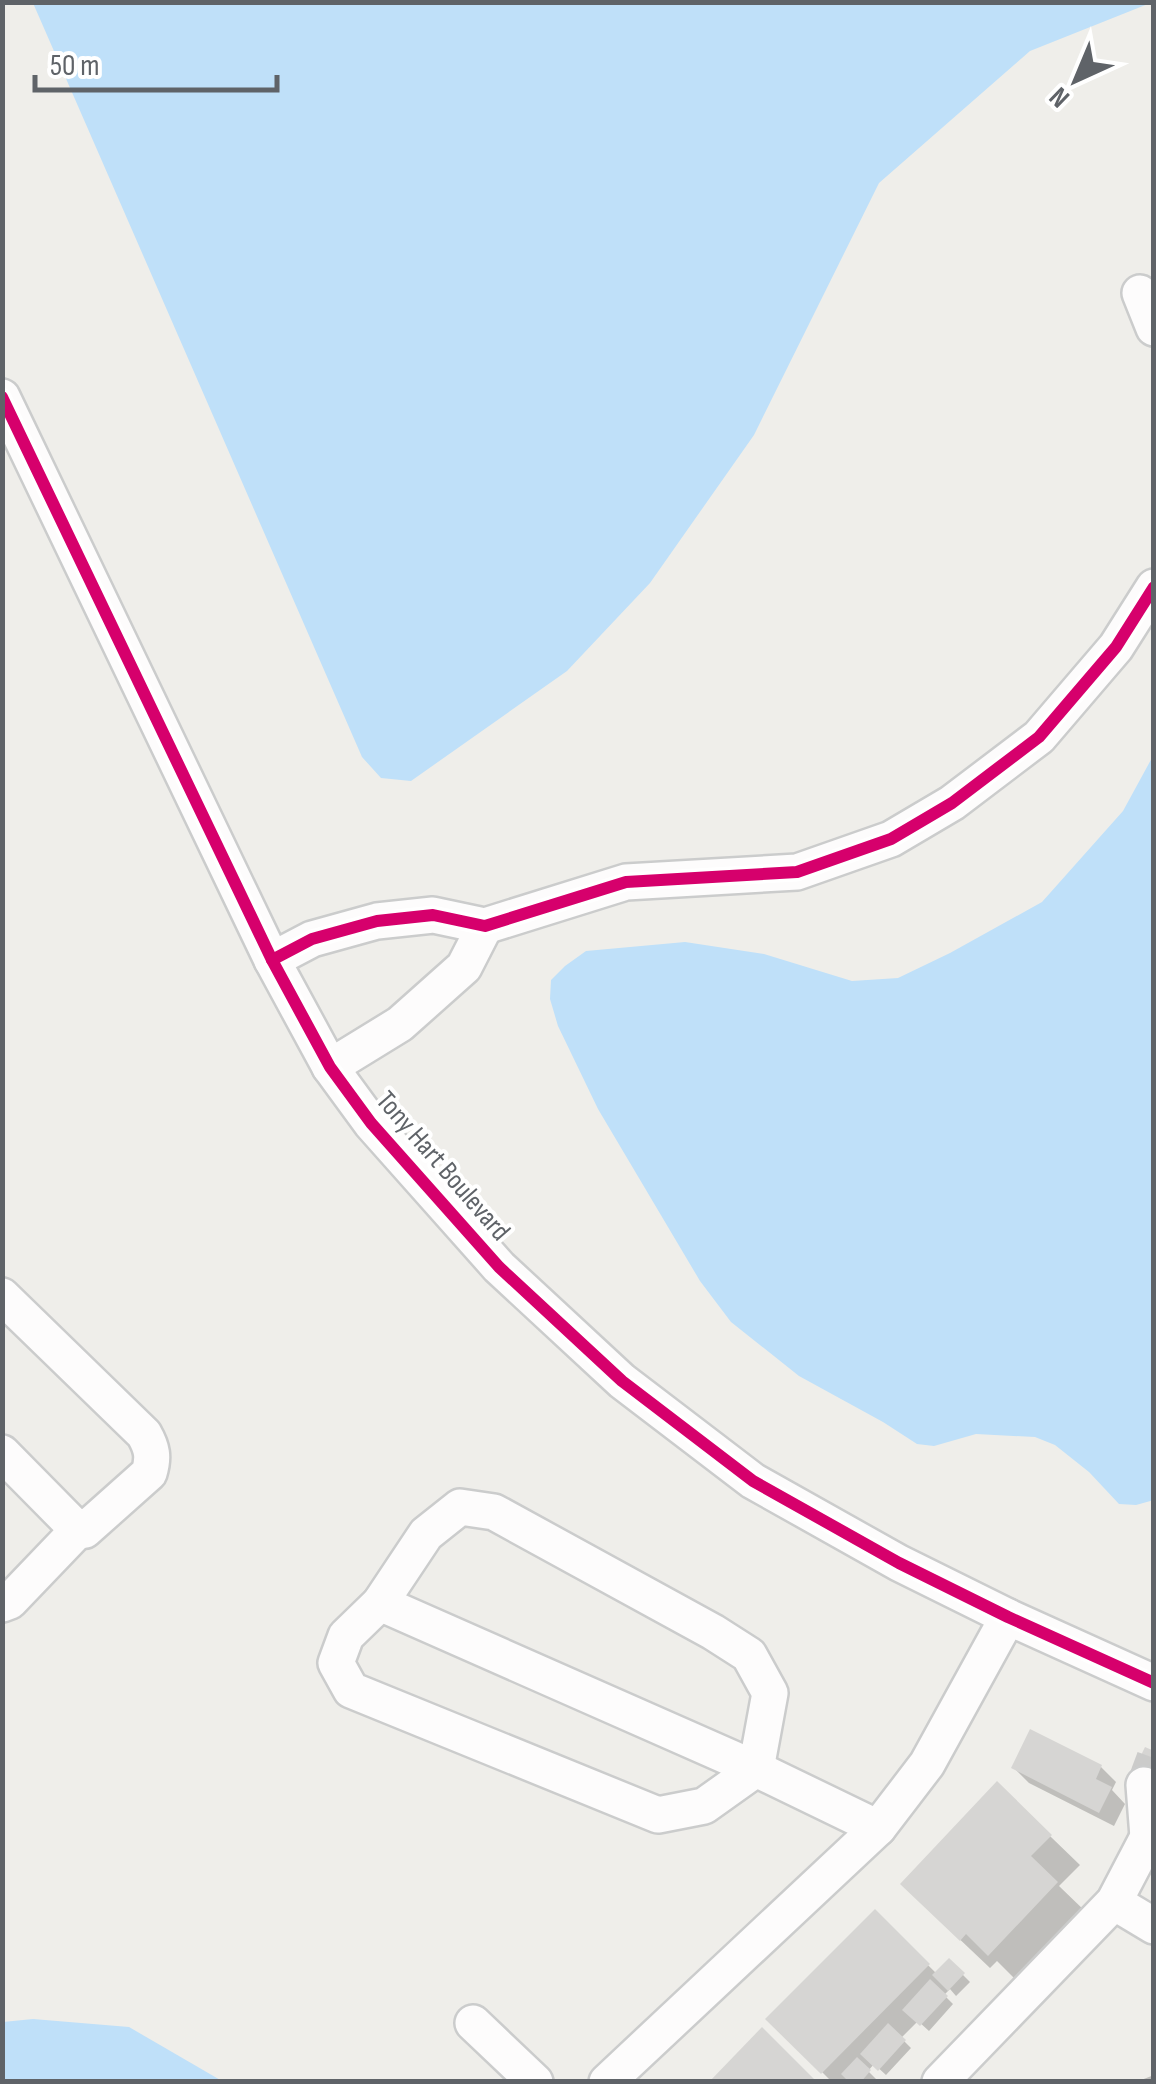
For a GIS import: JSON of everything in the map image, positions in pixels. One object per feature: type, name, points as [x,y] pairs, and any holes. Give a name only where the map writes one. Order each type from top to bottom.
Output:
[{"type":"street","points":[[1140,294],[1154,328]]},
{"type":"street","name":"Tony Hart Boulevard","points":[[2,397],[272,960],[330,1068],[371,1123],[499,1267],[622,1381],[753,1481],[899,1563],[1154,1683]]},
{"type":"street","points":[[272,960],[312,939],[377,921],[433,915],[484,926],[626,882],[798,872],[891,839],[952,803],[1040,737],[1116,647],[1154,587]]},
{"type":"street","points":[[330,1068],[400,1024],[464,968],[484,926]]},
{"type":"street","points":[[2,1296],[144,1434],[152,1448],[153,1462],[149,1473],[85,1530],[79,1529],[2,1453]]},
{"type":"street","points":[[460,1507],[494,1512],[714,1632],[748,1655],[770,1692],[756,1769],[704,1806],[658,1815],[352,1690],[336,1663],[346,1636],[380,1602],[426,1534],[460,1507]]},
{"type":"street","points":[[2,1604],[10,1601],[79,1529]]},
{"type":"street","points":[[380,1602],[756,1769],[878,1828]]},
{"type":"street","points":[[607,2082],[878,1828],[928,1764],[1008,1617]]},
{"type":"street","points":[[940,2082],[1114,1902],[1151,1835],[1144,1785]]},
{"type":"street","points":[[1114,1902],[1154,1926]]},
{"type":"street","points":[[472,2023],[535,2082]]},
{"type":"water","points":[[1153,2],[1030,51],[879,183],[754,435],[650,583],[567,671],[411,781],[381,778],[362,757],[33,3]]},
{"type":"water","points":[[1153,756],[1154,1500],[1136,1505],[1119,1504],[1089,1472],[1055,1445],[1035,1437],[976,1434],[934,1446],[917,1444],[799,1376],[731,1322],[700,1281],[598,1109],[558,1026],[550,999],[551,980],[586,951],[685,942],[764,954],[852,981],[898,978],[1042,902],[1123,811]]},
{"type":"water","points":[[33,2019],[129,2027],[222,2081],[3,2081],[3,2022]]},
{"type":"building","points":[[1030,1729],[1102,1765],[1096,1779],[1112,1787],[1099,1813],[1011,1768]]},
{"type":"building","points":[[1145,1747],[1154,1751],[1154,1790],[1130,1778]]},
{"type":"building","points":[[997,1781],[1052,1835],[1031,1856],[1058,1882],[988,1956],[966,1934],[960,1941],[900,1884]]},
{"type":"building","points":[[875,1909],[930,1964],[821,2074],[765,2019]]},
{"type":"building","points":[[949,1958],[965,1973],[948,1991],[932,1975]]},
{"type":"building","points":[[930,1979],[948,1996],[920,2026],[902,2010]]},
{"type":"building","points":[[888,2023],[906,2040],[878,2071],[860,2054]]},
{"type":"building","points":[[762,2027],[817,2082],[709,2082]]},
{"type":"building","points":[[857,2057],[871,2070],[861,2082],[849,2082],[841,2074]]},
{"type":"tunnel","points":[[1144,1785],[1154,1758]]},
{"type":"cycle path","points":[[2,397],[272,960],[330,1067],[371,1123],[499,1267],[622,1381],[753,1481],[899,1563],[1154,1683]]},
{"type":"cycle path","points":[[272,960],[312,939],[377,921],[433,915],[485,926],[626,882],[797,872],[891,839],[952,803],[1039,737],[1116,647],[1154,587]]}]
